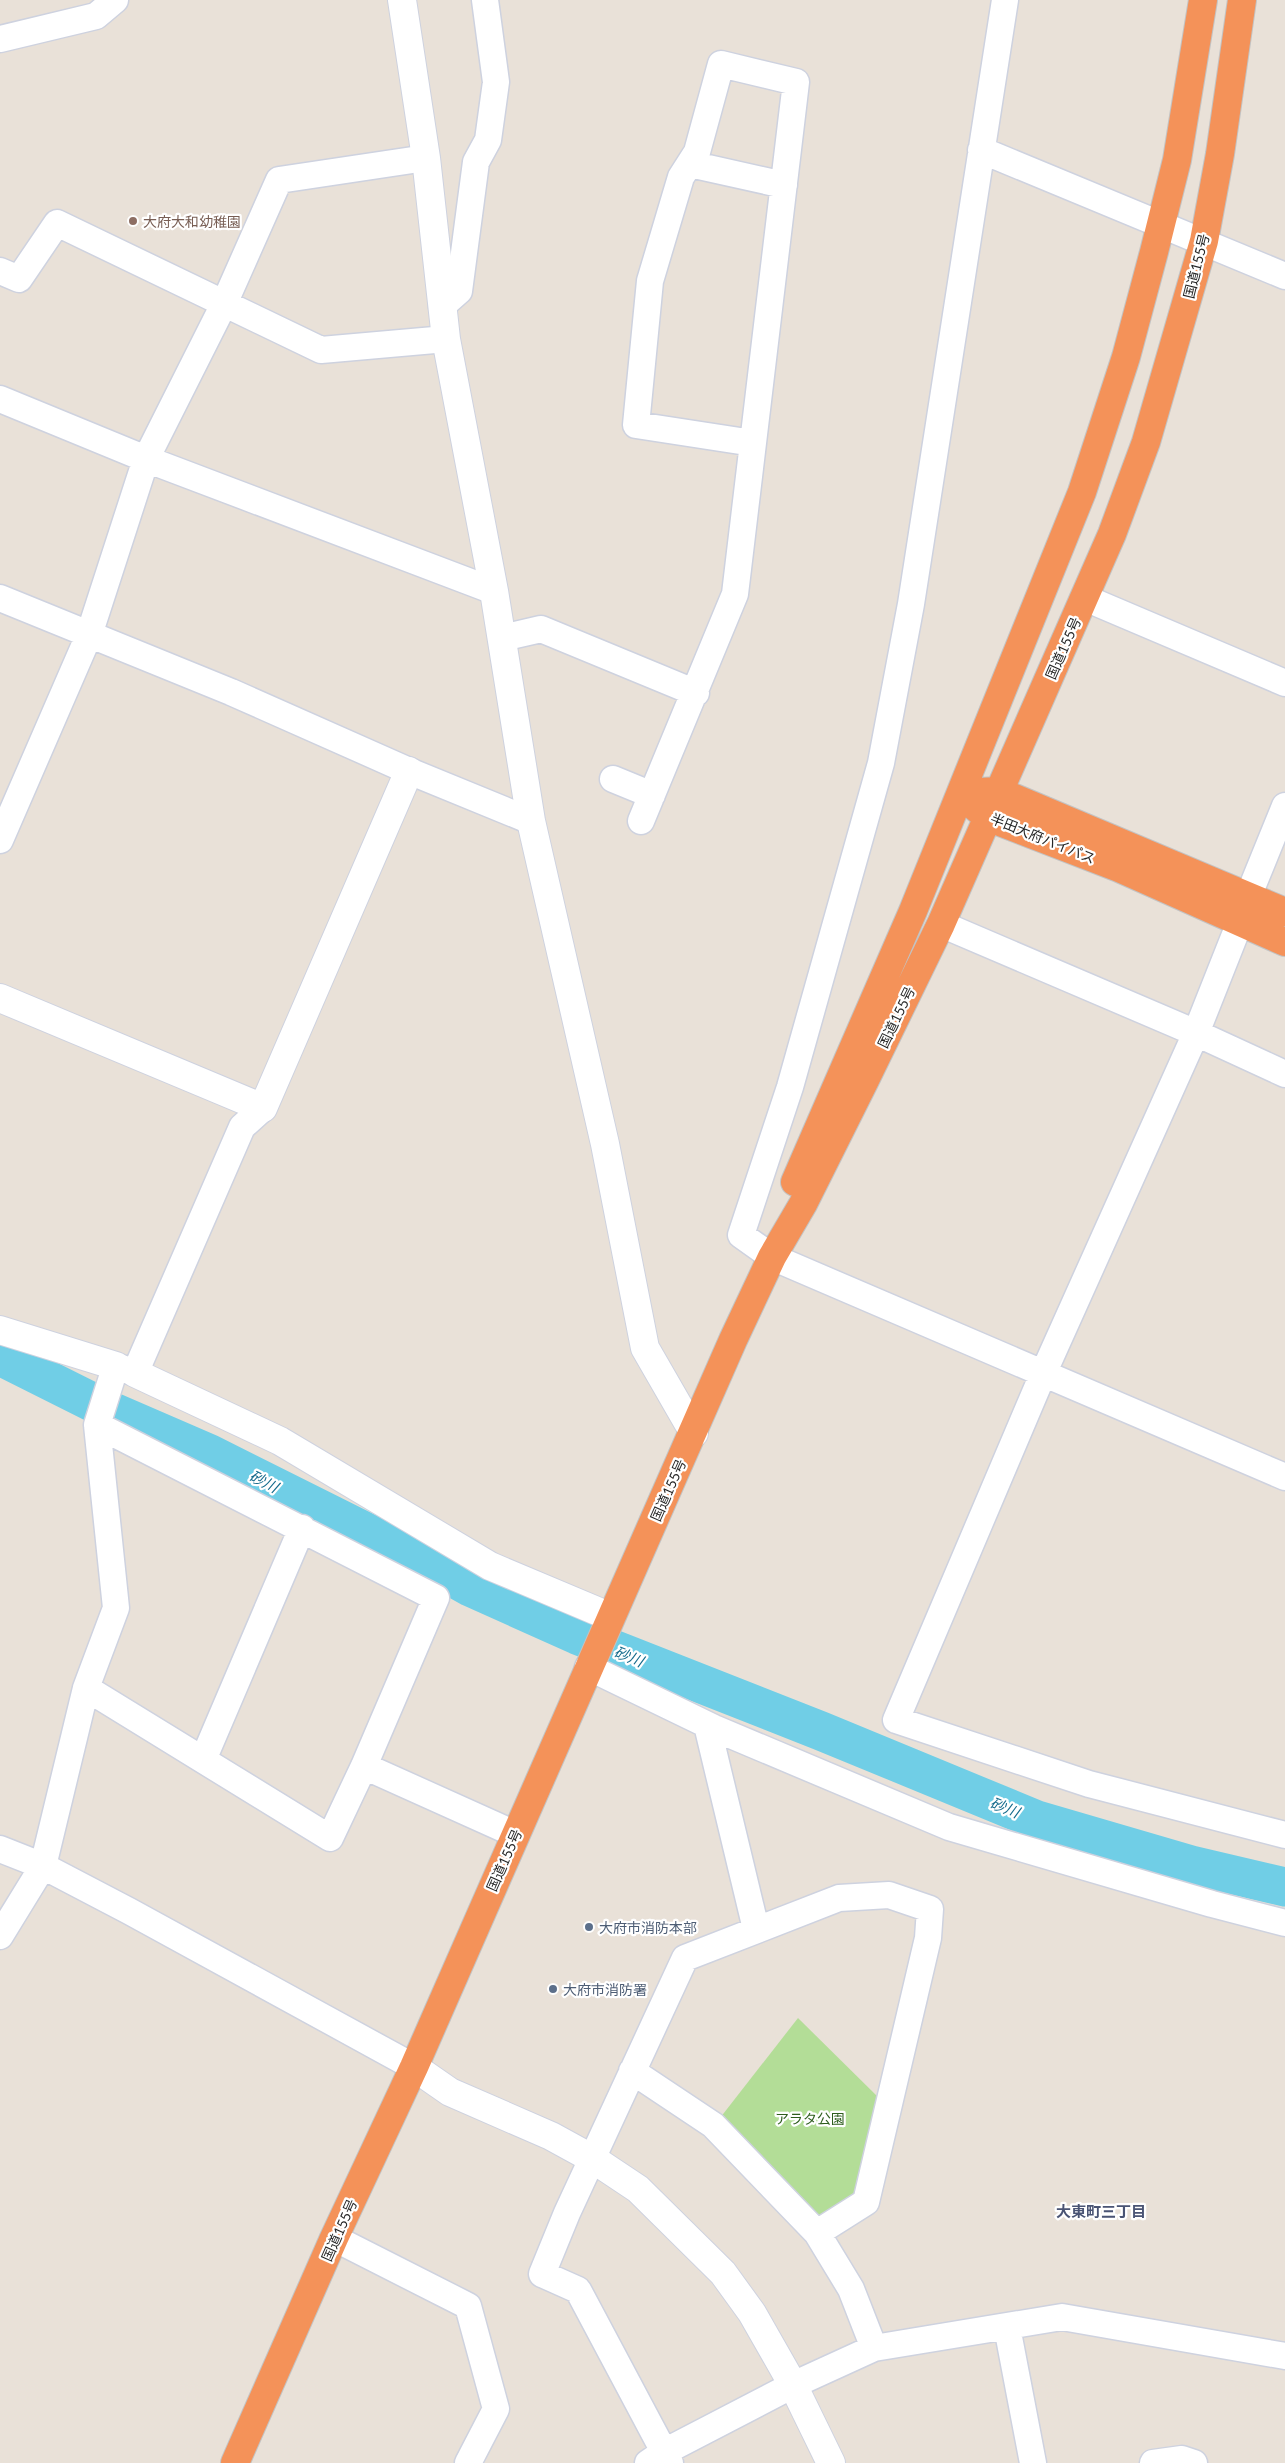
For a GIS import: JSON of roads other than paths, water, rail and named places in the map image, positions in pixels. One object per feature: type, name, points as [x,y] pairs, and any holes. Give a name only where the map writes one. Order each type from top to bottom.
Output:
[{"type":"highway","name":"国道155号","points":[[772,1258],[790,1193],[913,911],[1082,492],[1126,357],[1161,224],[1176,160],[1203,0]]},
{"type":"highway","name":"国道155号","points":[[235,2463],[334,2238],[414,2067],[589,1666],[694,1433],[733,1340],[772,1258],[803,1204],[941,924],[998,791],[1085,598],[1146,442],[1204,241],[1220,154],[1242,0]]},
{"type":"highway","name":"半田大府パイパス","points":[[961,794],[998,791],[1244,910],[1285,942]]},
{"type":"highway","name":"半田大府パイパス","points":[[961,794],[987,817],[1120,868],[1244,910],[1285,912]]},
{"type":"street","points":[[0,39],[96,16],[115,0]]},
{"type":"street","points":[[402,0],[426,158],[446,339],[494,591],[531,821],[605,1144],[644,1348],[694,1433]]},
{"type":"street","points":[[442,306],[459,290],[476,162],[488,140],[490,130],[496,82],[485,0]]},
{"type":"street","points":[[1005,0],[911,604],[881,763],[790,1088],[741,1235],[772,1258],[1285,1477]]},
{"type":"street","points":[[641,821],[696,693],[735,594],[784,185],[796,82],[721,64],[697,152],[682,178],[650,281],[636,425],[753,443]]},
{"type":"street","points":[[981,150],[1285,276]]},
{"type":"street","points":[[0,840],[89,635],[146,459],[224,304],[279,180],[426,158]]},
{"type":"street","points":[[690,164],[784,185]]},
{"type":"street","points":[[0,272],[19,279],[57,223],[321,350],[446,339]]},
{"type":"street","points":[[0,399],[146,459],[494,591]]},
{"type":"street","points":[[0,598],[231,692],[409,771],[531,821]]},
{"type":"street","points":[[1085,598],[1285,683]]},
{"type":"street","points":[[502,638],[541,629],[696,693]]},
{"type":"street","points":[[0,1936],[43,1866],[86,1688],[116,1608],[98,1424],[122,1369],[242,1127],[263,1108],[409,771]]},
{"type":"street","points":[[613,779],[652,795]]},
{"type":"street","points":[[1285,806],[1196,1033],[1043,1374],[896,1720],[1089,1784],[1285,1835]]},
{"type":"street","points":[[941,924],[1196,1033],[1285,1074]]},
{"type":"street","points":[[0,998],[263,1108]]},
{"type":"street","points":[[0,1330],[122,1369],[280,1441],[490,1566],[611,1618]]},
{"type":"street","points":[[86,1688],[330,1838],[364,1766],[436,1598],[98,1424]]},
{"type":"street","points":[[203,1760],[302,1528]]},
{"type":"street","points":[[589,1666],[707,1725],[949,1827],[1212,1904],[1285,1923]]},
{"type":"street","points":[[707,1725],[756,1929]]},
{"type":"street","points":[[364,1766],[515,1834]]},
{"type":"street","points":[[0,1848],[43,1866],[414,2067],[450,2092],[551,2136],[593,2159],[638,2189],[723,2273],[752,2313],[793,2385],[832,2463]]},
{"type":"street","points":[[817,2233],[866,2202],[928,1938],[930,1909],[889,1895],[839,1898],[685,1958],[567,2213],[542,2274],[578,2290],[661,2459],[793,2385],[874,2348],[1062,2317],[1285,2356]]},
{"type":"street","points":[[632,2072],[713,2125],[817,2233],[851,2289],[874,2348]]},
{"type":"street","points":[[334,2238],[468,2306],[496,2409],[468,2463]]},
{"type":"street","points":[[1007,2327],[1033,2463]]},
{"type":"street","points":[[1153,2463],[1182,2459],[1194,2463]]},
{"type":"waterway","name":"砂川","points":[[0,1356],[106,1409],[210,1454],[420,1559],[470,1587],[577,1635],[821,1731],[1037,1820],[1191,1865],[1285,1887]]},
{"type":"place","name":"大府大和幼稚園","points":[[133,221]]},
{"type":"place","name":"大府市消防本部","points":[[589,1927]]},
{"type":"place","name":"大府市消防署","points":[[553,1989]]},
{"type":"district","name":"大東町三丁目","points":[[1101,2211]]},
{"type":"park label","name":"アラタ公園","points":[[810,2118]]}]
